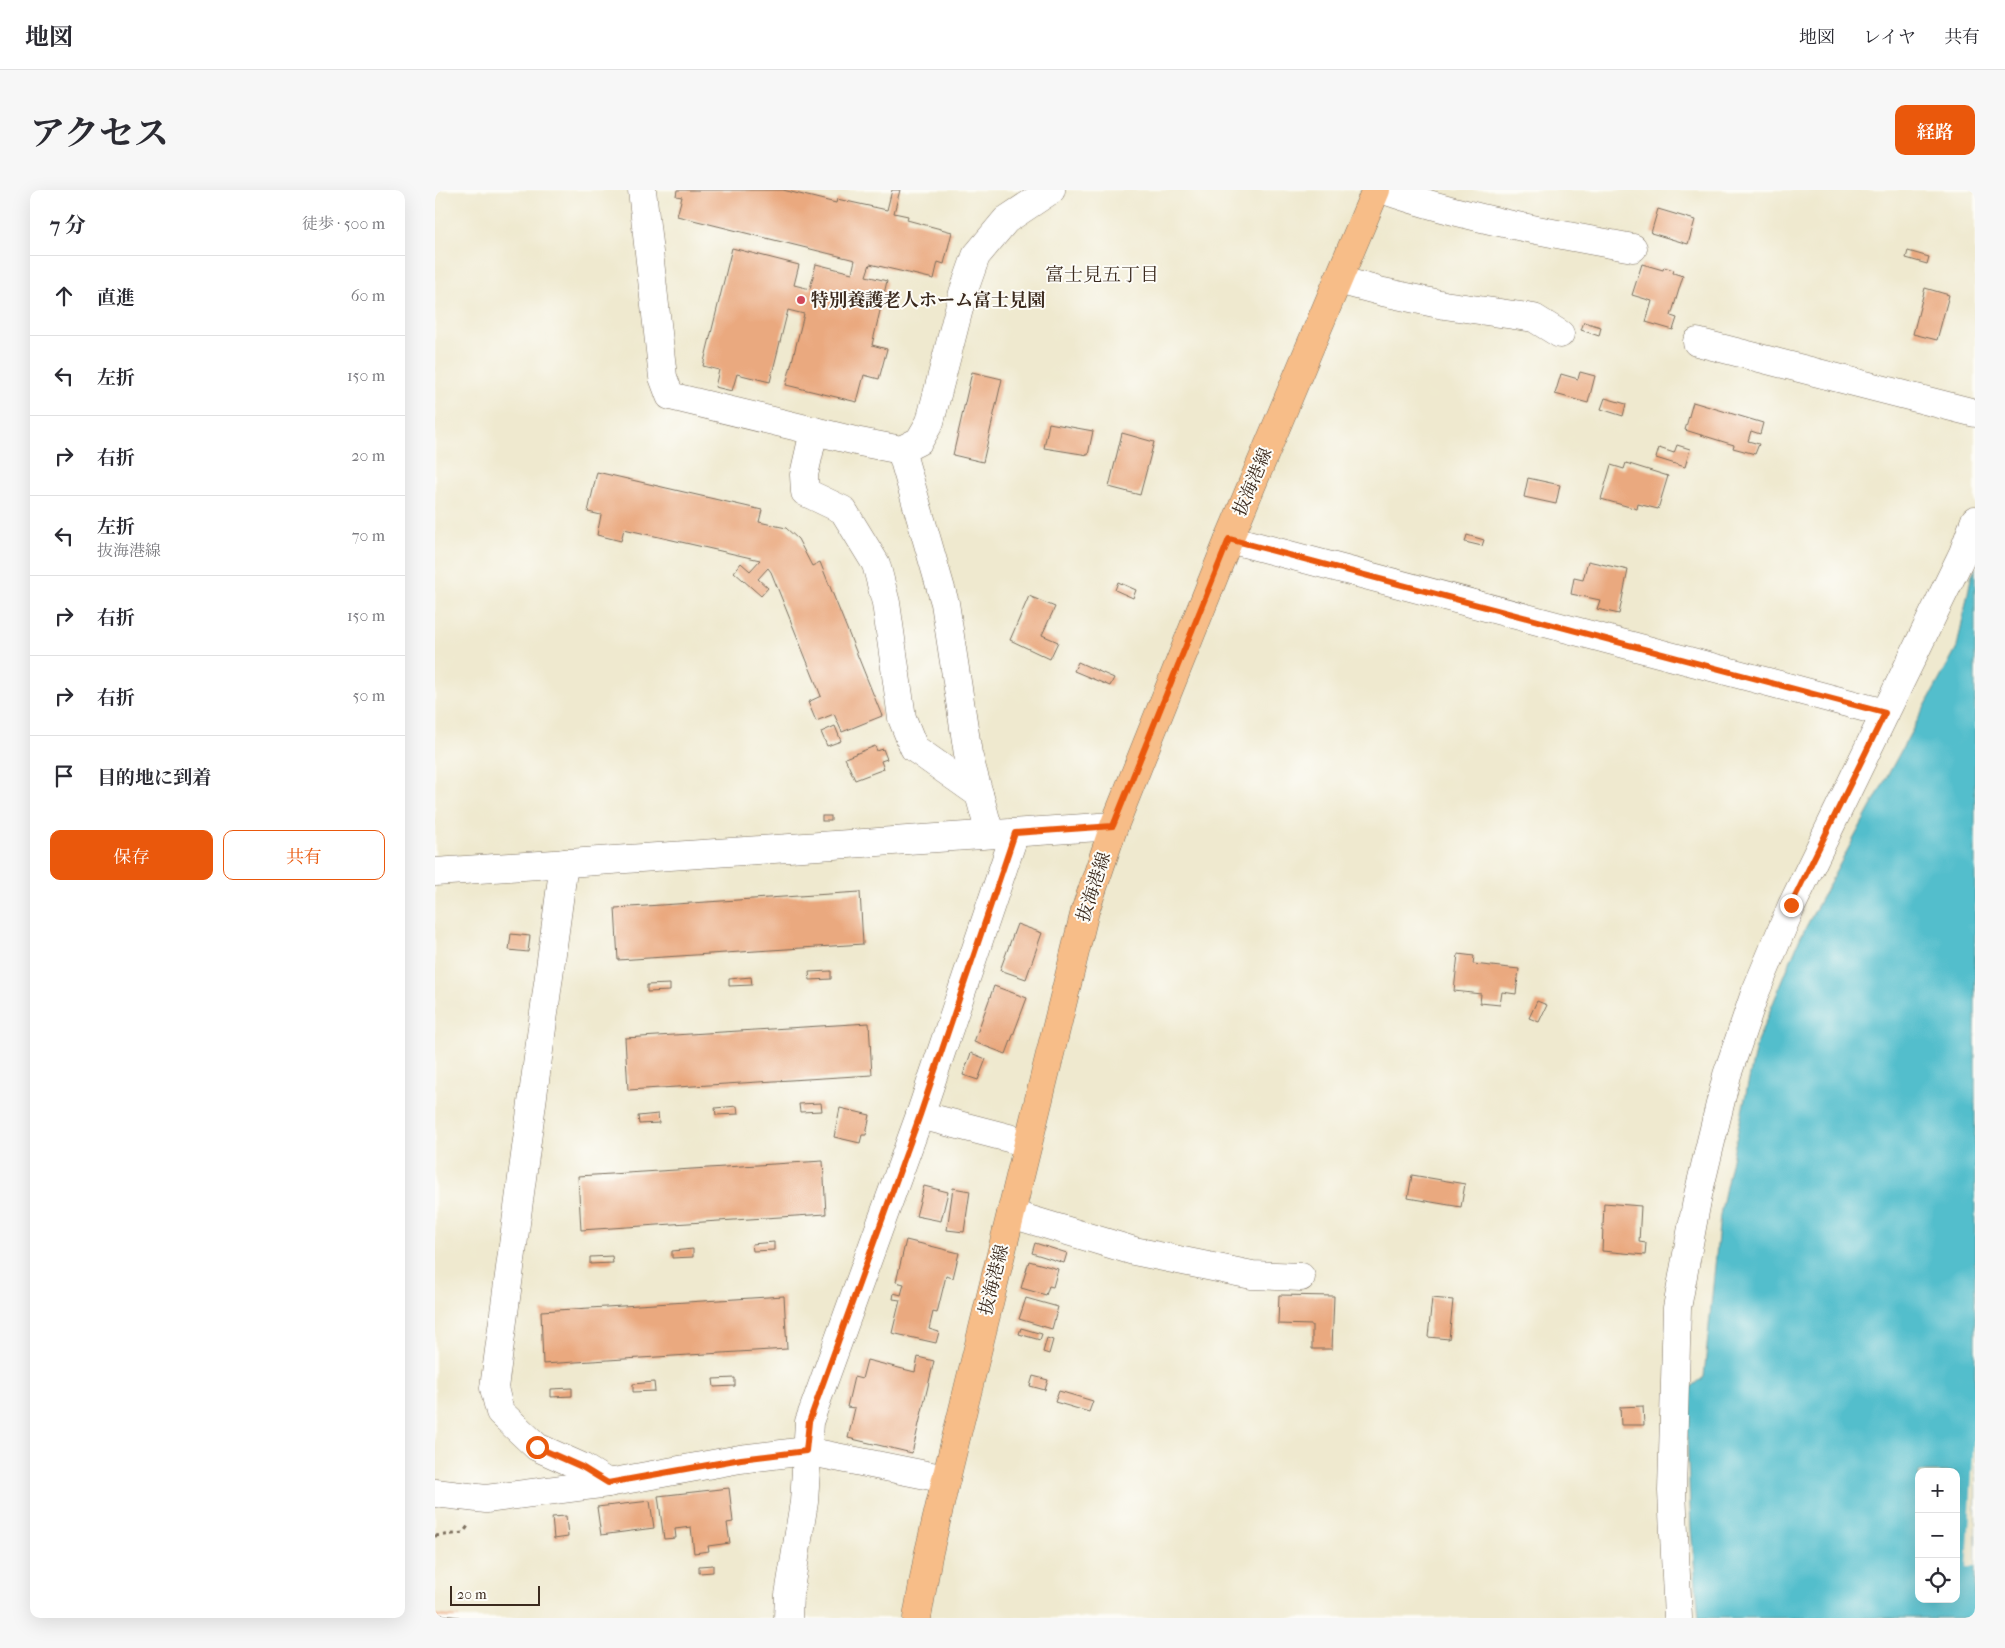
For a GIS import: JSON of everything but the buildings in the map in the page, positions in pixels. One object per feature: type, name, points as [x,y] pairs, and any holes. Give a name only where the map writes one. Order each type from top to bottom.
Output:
[{"type":"main road","name":"抜海港線","points":[[917,1618],[945,1479],[1085,911],[1113,826],[1229,539],[1376,190]]},
{"type":"street","points":[[642,190],[663,377],[670,396],[860,442],[901,450],[919,441],[930,422],[963,293],[976,256],[1006,220],[1051,190]]},
{"type":"street","points":[[1384,190],[1427,204],[1519,228],[1633,248]]},
{"type":"street","points":[[1338,280],[1444,306],[1534,318],[1560,334]]},
{"type":"street","points":[[1697,342],[1975,413]]},
{"type":"street","points":[[814,431],[804,475],[805,492],[843,510],[876,564],[886,603],[902,718],[914,748],[979,794]]},
{"type":"street","points":[[788,1618],[789,1595],[804,1502],[809,1422],[920,1115],[1003,834],[979,794],[968,754],[945,603],[901,450]]},
{"type":"street","points":[[1678,1618],[1673,1491],[1677,1308],[1698,1195],[1727,1075],[1755,993],[1791,905],[1963,553],[1975,520]]},
{"type":"street","points":[[1229,539],[1885,713]]},
{"type":"street","points":[[435,872],[1113,826]]},
{"type":"street","points":[[565,863],[494,1388],[500,1412],[537,1447],[582,1467],[608,1483]]},
{"type":"street","points":[[920,1115],[1028,1143]]},
{"type":"street","points":[[1011,1214],[1133,1251],[1252,1275],[1301,1277]]},
{"type":"street","points":[[435,1493],[486,1499],[608,1483],[741,1459],[806,1451],[945,1479]]},
{"type":"water","points":[[1975,567],[1975,1618],[1699,1618],[1691,1529],[1685,1392],[1704,1377],[1720,1215],[1757,1042],[1800,938],[1957,647]]},
{"type":"pier","points":[[1975,1416],[1975,1567],[1967,1567]]},
{"type":"place","name":"特別養護老人ホーム富士見園","points":[[801,300]]},
{"type":"district","name":"富士見五丁目","points":[[1102,275]]},
{"type":"route","points":[[537,1447],[582,1467],[608,1483],[741,1459],[806,1451],[809,1422],[920,1115],[1015,833],[1113,826],[1229,539],[1885,713],[1791,905]]}]
